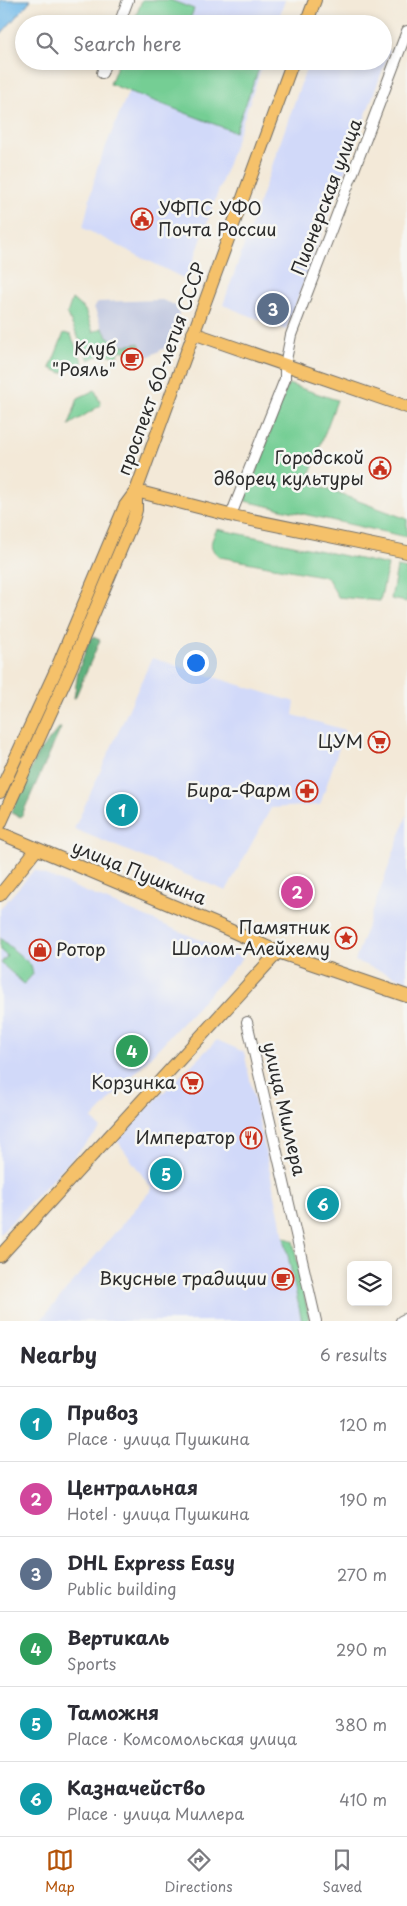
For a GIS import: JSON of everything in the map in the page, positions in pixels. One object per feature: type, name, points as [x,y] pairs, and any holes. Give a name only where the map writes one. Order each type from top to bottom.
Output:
[{"type":"main road","points":[[309,15],[315,0]]},
{"type":"main road","name":"проспект 60-летия СССР","points":[[0,792],[57,668],[125,506],[136,490],[290,70]]},
{"type":"main road","points":[[193,333],[407,407]]},
{"type":"main road","points":[[136,490],[231,516],[407,552]]},
{"type":"main road","name":"проспект 60-летия СССР","points":[[2,819],[69,672],[133,520],[136,510],[136,490]]},
{"type":"main road","name":"улица Пушкина","points":[[0,833],[278,952],[407,996]]},
{"type":"main road","points":[[0,895],[36,850]]},
{"type":"main road","points":[[0,1256],[278,952]]},
{"type":"street","points":[[122,15],[128,0]]},
{"type":"street","name":"Пионерская улица","points":[[231,516],[285,378],[285,365],[291,335],[407,31]]},
{"type":"street","name":"улица Миллера","points":[[247,1022],[316,1321]]},
{"type":"street","points":[[401,1321],[407,1318]]},
{"type":"shaded area","points":[[166,0],[285,0],[280,15],[160,15]]},
{"type":"shaded area","points":[[137,70],[261,70],[187,280],[83,228],[97,168]]},
{"type":"shaded area","points":[[306,70],[383,70],[286,330],[223,305]]},
{"type":"shaded area","points":[[162,300],[175,305],[179,314],[168,346],[148,357],[139,343],[119,345],[111,341],[102,328],[94,307],[98,302]]},
{"type":"shaded area","points":[[152,658],[295,702],[293,715],[345,730],[320,805],[271,808],[226,891],[74,829]]},
{"type":"shaded area","points":[[407,815],[407,981],[355,961]]},
{"type":"shaded area","points":[[34,870],[243,958],[92,1119],[101,1128],[0,1234],[0,909]]},
{"type":"shaded area","points":[[217,1040],[244,1052],[302,1321],[40,1321],[152,1189],[116,1139]]},
{"type":"green space","points":[[142,0],[170,0],[194,9],[192,15],[136,15]]},
{"type":"green space","points":[[115,70],[259,70],[235,132],[110,84]]},
{"type":"green space","points":[[72,299],[85,310],[93,332],[102,328],[113,342],[121,345],[139,343],[141,348],[128,352],[120,350],[117,357],[104,353],[89,360],[67,314]]},
{"type":"green space","points":[[64,333],[71,335],[83,363],[62,373],[50,368]]},
{"type":"green space","points":[[288,384],[337,400],[307,482],[407,519],[407,537],[245,501]]},
{"type":"green space","points":[[95,390],[101,405],[69,425],[78,398]]},
{"type":"green space","points":[[217,529],[388,565],[380,601],[338,597],[327,577],[220,557],[213,550],[211,544]]},
{"type":"green space","points":[[397,567],[407,569],[407,602],[391,599]]},
{"type":"green space","points":[[93,637],[100,640],[74,698],[78,672],[89,640]]},
{"type":"green space","points":[[61,728],[21,817],[11,813],[38,753]]},
{"type":"green space","points":[[0,938],[31,965],[33,974],[24,984],[1,963],[7,956],[0,950]]},
{"type":"green space","points":[[284,1237],[293,1241],[309,1318],[307,1321],[302,1321]]},
{"type":"water","points":[[0,0],[31,0],[18,15],[15,15],[15,18],[0,35]]},
{"type":"place","name":"УФПС УФО Почта России","points":[[142,219]]},
{"type":"place","name":"DHL Express Easy","points":[[273,309]]},
{"type":"place","name":"Клуб \"Рояль\"","points":[[132,359]]},
{"type":"place","name":"Городской дворец культуры","points":[[380,468]]},
{"type":"place","name":"ЦУМ","points":[[379,742]]},
{"type":"place","name":"Бира-Фарм","points":[[307,791]]},
{"type":"place","name":"Привоз","points":[[122,810]]},
{"type":"place","name":"Центральная","points":[[297,892]]},
{"type":"place","name":"Памятник Шолом-Алейхему","points":[[346,938]]},
{"type":"place","name":"Ротор","points":[[40,950]]},
{"type":"place","name":"Вертикаль","points":[[132,1051]]},
{"type":"place","name":"Корзинка","points":[[192,1083]]},
{"type":"place","name":"Император","points":[[251,1138]]},
{"type":"place","name":"Таможня","points":[[166,1174]]},
{"type":"place","name":"Казначейство","points":[[323,1204]]},
{"type":"place","name":"Вкусные традиции","points":[[283,1279]]}]
